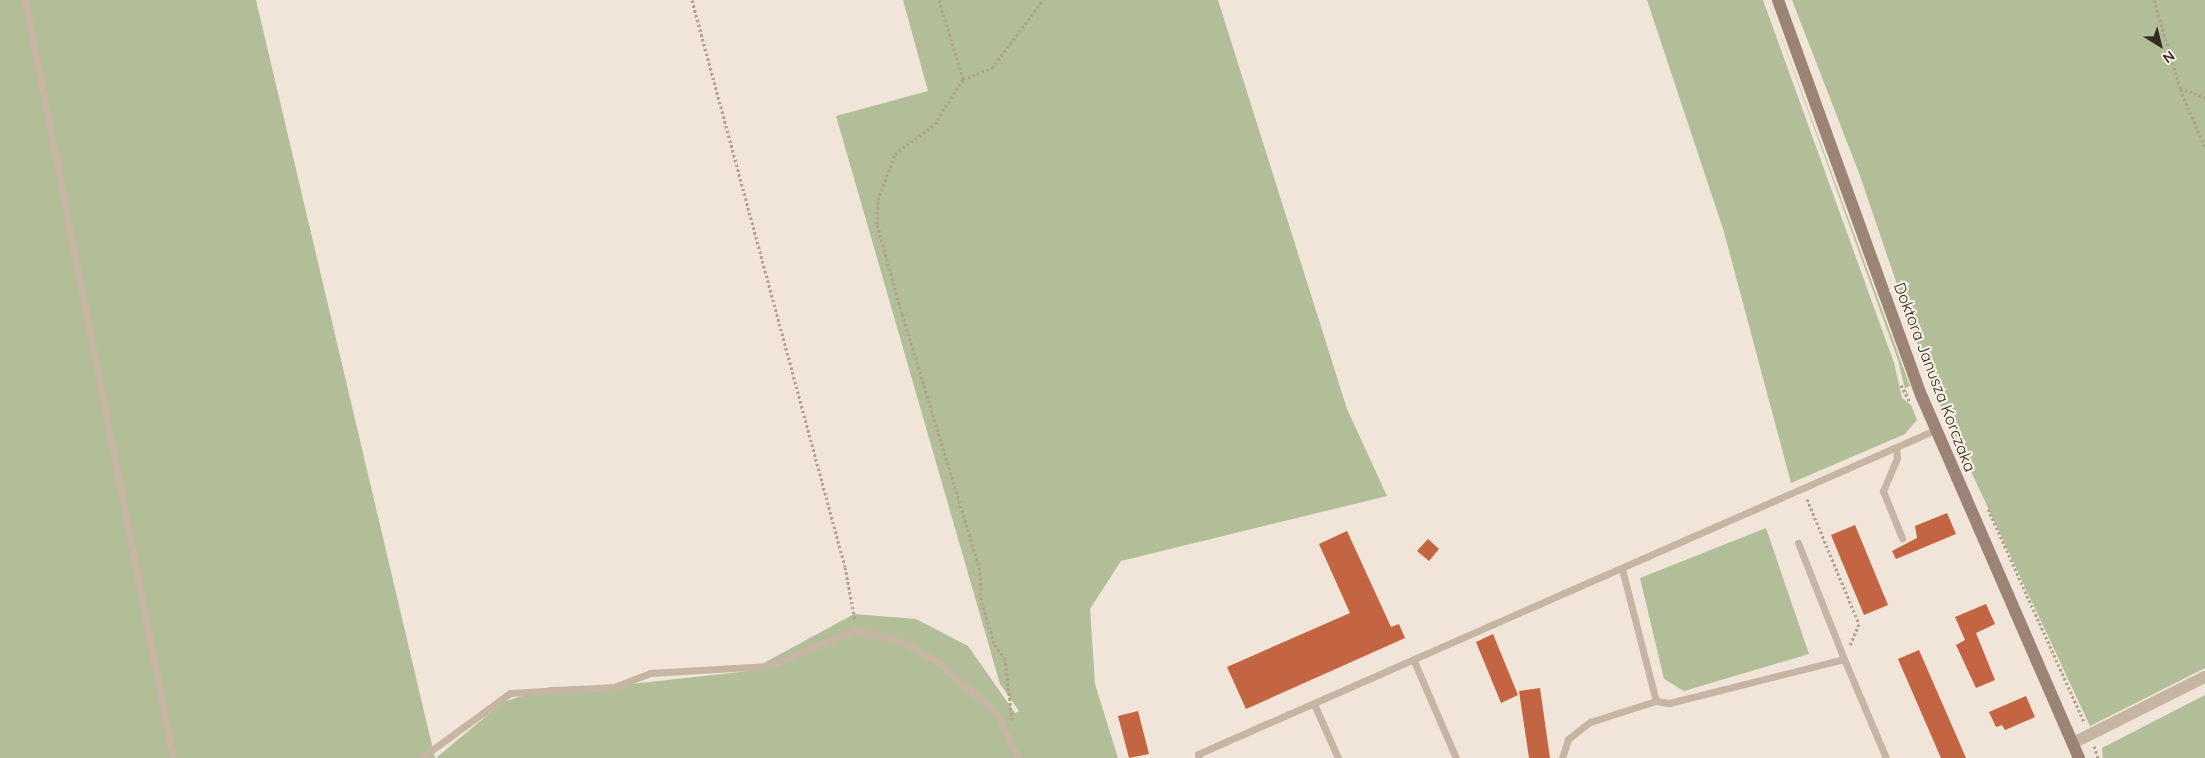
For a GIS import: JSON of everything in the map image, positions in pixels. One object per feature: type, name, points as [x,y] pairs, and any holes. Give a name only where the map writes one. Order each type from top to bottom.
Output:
[{"type":"street","name":"Doktora Janusza Korczaka","points":[[1778,0],[1935,430],[2079,758]]},
{"type":"street","points":[[2073,742],[2205,677]]},
{"type":"lane","points":[[25,0],[173,758]]},
{"type":"lane","points":[[1199,758],[1198,754],[1414,661],[1935,430]]},
{"type":"lane","points":[[1896,448],[1897,458],[1883,491],[1902,538]]},
{"type":"lane","points":[[1798,543],[1886,758]]},
{"type":"lane","points":[[1622,569],[1656,702]]},
{"type":"lane","points":[[421,758],[510,693],[614,687],[650,673],[768,666],[855,630],[903,642],[938,662],[996,713],[1018,758]]},
{"type":"lane","points":[[1562,758],[1568,739],[1590,722],[1656,702],[1669,703],[1844,659]]},
{"type":"lane","points":[[1414,661],[1456,758]]},
{"type":"lane","points":[[1314,704],[1338,758]]},
{"type":"path","points":[[692,0],[846,567],[855,630]]},
{"type":"path","points":[[939,0],[963,79]]},
{"type":"path","points":[[1004,726],[1012,721],[1013,706],[1005,659],[994,643],[981,600],[980,570],[877,224],[878,200],[895,154],[935,124],[963,79],[992,68],[1043,0]]},
{"type":"path","points":[[2154,0],[2180,88],[2205,147]]},
{"type":"path","points":[[2180,88],[2205,97]]},
{"type":"path","points":[[1807,500],[1859,624],[1844,659]]},
{"type":"path","points":[[2093,744],[2098,758]]},
{"type":"green space","points":[[0,0],[256,0],[435,758],[0,758]]},
{"type":"green space","points":[[903,0],[1218,0],[1347,409],[1387,496],[1121,561],[1090,609],[1095,684],[1118,758],[436,758],[503,702],[550,687],[622,685],[749,671],[854,614],[916,619],[968,646],[1015,713],[1019,711],[1000,684],[836,116],[928,91]]},
{"type":"green space","points":[[1647,0],[1763,0],[1894,363],[1902,398],[1911,405],[1917,420],[1905,434],[1791,483],[1724,232]]},
{"type":"green space","points":[[1768,0],[1910,386],[1905,388],[1909,396],[1906,393],[1898,360]]},
{"type":"green space","points":[[1792,0],[2205,0],[2205,668],[2090,726],[1933,390],[1859,173]]},
{"type":"green space","points":[[1766,528],[1809,654],[1684,691],[1664,679],[1640,578]]},
{"type":"green space","points":[[2205,695],[2205,758],[2103,758],[2102,748]]},
{"type":"building","points":[[1947,513],[1956,534],[1896,559],[1892,551],[1917,538],[1915,526]]},
{"type":"building","points":[[1855,525],[1888,605],[1864,615],[1831,535]]},
{"type":"building","points":[[1347,531],[1391,627],[1399,624],[1405,638],[1246,709],[1227,667],[1350,613],[1319,544]]},
{"type":"building","points":[[1428,539],[1439,549],[1429,561],[1417,551]]},
{"type":"building","points":[[1986,604],[1995,624],[1976,633],[1995,680],[1976,688],[1956,645],[1965,640],[1955,617]]},
{"type":"building","points":[[1493,634],[1518,695],[1501,703],[1476,642]]},
{"type":"building","points":[[1919,650],[1966,758],[1941,758],[1898,659]]},
{"type":"building","points":[[1540,688],[1550,758],[1529,758],[1519,691]]},
{"type":"building","points":[[2026,696],[2035,717],[2005,730],[2002,725],[1996,727],[1989,712]]},
{"type":"building","points":[[1138,711],[1149,754],[1129,758],[1118,716]]}]
